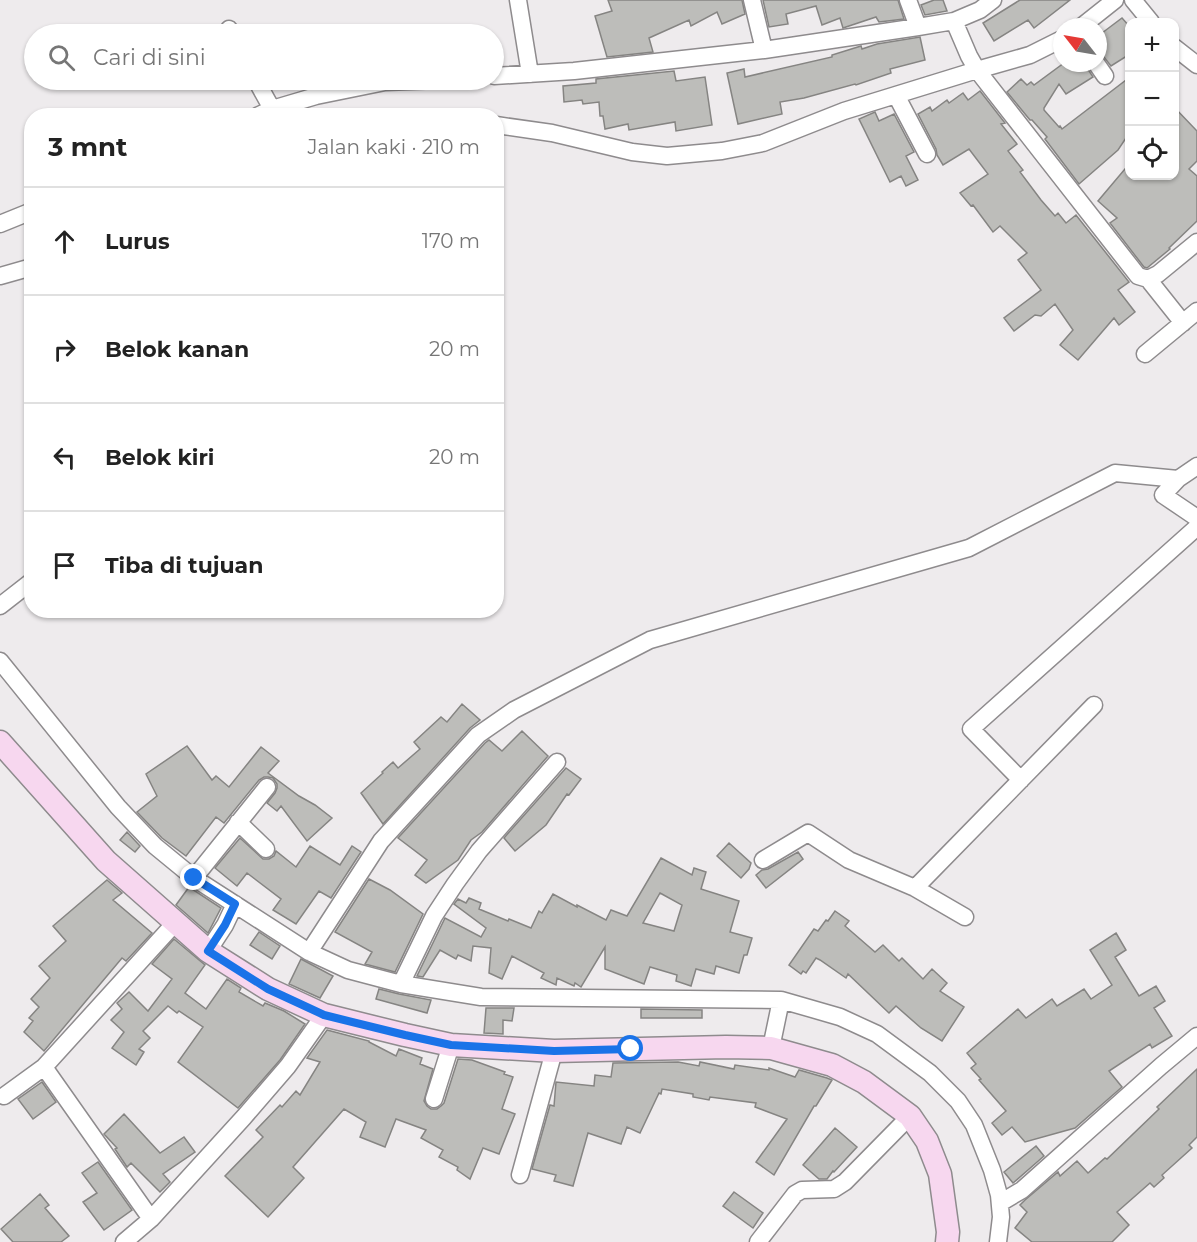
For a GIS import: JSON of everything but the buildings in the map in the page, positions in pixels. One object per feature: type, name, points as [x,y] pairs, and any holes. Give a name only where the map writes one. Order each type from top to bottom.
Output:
[{"type":"street","points":[[518,0],[530,74]]},
{"type":"street","points":[[752,0],[764,50]]},
{"type":"street","points":[[908,0],[918,27]]},
{"type":"street","points":[[504,75],[574,71],[764,50],[918,27],[954,21],[980,10],[993,0]]},
{"type":"street","points":[[1093,18],[1115,0]]},
{"type":"street","points":[[1133,0],[1148,18]]},
{"type":"street","points":[[954,21],[973,63],[1132,269],[1138,276],[1148,279],[1183,323]]},
{"type":"street","points":[[504,125],[552,133],[632,152],[667,156],[722,151],[763,143],[844,111],[896,95],[973,63],[1030,55],[1053,44]]},
{"type":"street","points":[[1179,50],[1197,65]]},
{"type":"street","points":[[258,90],[263,108]]},
{"type":"street","points":[[277,108],[346,90]]},
{"type":"street","points":[[896,95],[927,154]]},
{"type":"street","points":[[0,224],[24,214]]},
{"type":"street","points":[[1148,279],[1158,274],[1197,242]]},
{"type":"street","points":[[0,276],[24,269]]},
{"type":"street","points":[[1145,354],[1197,311]]},
{"type":"street","points":[[1197,466],[1178,479],[1163,495],[1197,518]]},
{"type":"street","points":[[309,952],[381,841],[478,735],[514,710],[650,640],[969,548],[1115,473],[1178,479]]},
{"type":"street","points":[[1021,780],[971,729],[1197,526]]},
{"type":"street","points":[[0,606],[24,587]]},
{"type":"street","points":[[0,661],[118,807],[155,846],[194,878],[309,952],[348,970],[401,984],[481,997],[780,1004],[840,1017],[877,1034],[930,1073],[958,1101],[974,1125],[992,1170],[1010,1197]]},
{"type":"street","points":[[915,888],[1094,705]]},
{"type":"street","points":[[0,742],[105,861],[175,923],[217,938],[268,989],[324,1015],[451,1045],[554,1051],[714,1047],[772,1040],[832,1065],[864,1082],[909,1116],[927,1140],[940,1174],[948,1232],[946,1242]]},
{"type":"street","points":[[401,984],[434,915],[455,884],[479,851],[557,762]]},
{"type":"street","points":[[194,878],[267,787]]},
{"type":"street","points":[[238,822],[266,849]]},
{"type":"street","points":[[763,860],[808,833],[849,860],[915,888],[965,917]]},
{"type":"street","points":[[217,938],[235,904]]},
{"type":"street","points":[[3,1096],[44,1067],[175,923]]},
{"type":"street","points":[[772,1040],[780,1004]]},
{"type":"street","points":[[124,1242],[151,1219],[288,1066],[324,1015]]},
{"type":"street","points":[[998,1242],[1001,1217],[1010,1197],[1197,1036]]},
{"type":"street","points":[[435,1099],[451,1045]]},
{"type":"street","points":[[520,1175],[554,1051]]},
{"type":"street","points":[[44,1067],[151,1219]]},
{"type":"street","points":[[758,1242],[795,1194],[802,1190],[834,1189],[845,1182],[909,1116]]},
{"type":"route","points":[[194,878],[235,904],[208,951],[268,989],[324,1015],[451,1045],[554,1051],[631,1049]]}]
